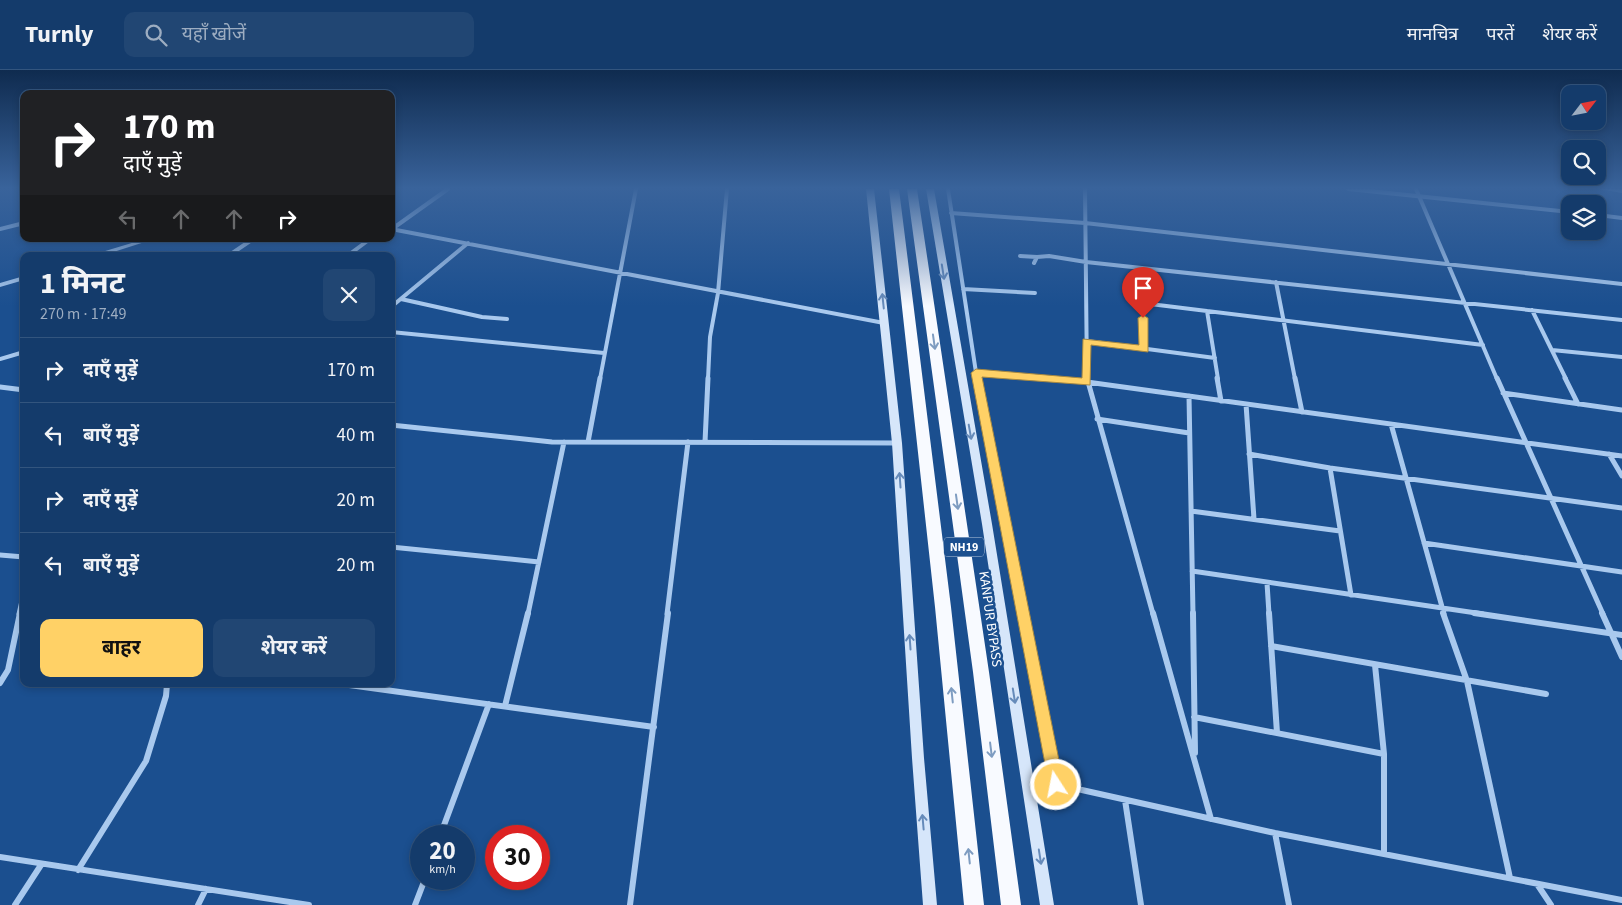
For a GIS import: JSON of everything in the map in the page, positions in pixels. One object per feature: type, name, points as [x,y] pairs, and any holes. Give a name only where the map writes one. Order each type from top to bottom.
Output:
[{"type":"highway","name":"NH19","points":[[899,228],[943,607],[974,905]]},
{"type":"highway","name":"KANPUR BYPASS","points":[[918,228],[982,672],[1011,905]]},
{"type":"main road","points":[[874,228],[897,443],[930,905]]},
{"type":"main road","points":[[936,228],[1047,905]]},
{"type":"street","points":[[588,442],[628,228]]},
{"type":"street","points":[[705,442],[710,337],[718,293],[724,228]]},
{"type":"street","points":[[954,228],[976,373],[1056,785]]},
{"type":"street","points":[[1085,228],[1087,382],[1211,819]]},
{"type":"street","points":[[1129,228],[1622,284]]},
{"type":"street","points":[[1434,228],[1524,442],[1622,657]]},
{"type":"street","points":[[395,230],[619,272],[718,293],[885,323]]},
{"type":"street","points":[[107,252],[141,242]]},
{"type":"street","points":[[234,252],[249,242]]},
{"type":"street","points":[[352,252],[366,242]]},
{"type":"street","points":[[395,304],[468,244]]},
{"type":"street","points":[[1020,256],[1049,256],[1086,262],[1622,320]]},
{"type":"street","points":[[1034,263],[1037,257]]},
{"type":"street","points":[[1142,268],[1144,349]]},
{"type":"street","points":[[0,285],[20,279]]},
{"type":"street","points":[[1276,282],[1302,412]]},
{"type":"street","points":[[963,288],[1035,293]]},
{"type":"street","points":[[401,299],[482,317],[507,319]]},
{"type":"street","points":[[1142,303],[1483,345]]},
{"type":"street","points":[[1532,310],[1578,404]]},
{"type":"street","points":[[1207,311],[1221,401]]},
{"type":"street","points":[[395,332],[604,354]]},
{"type":"street","points":[[1086,341],[1215,358]]},
{"type":"street","points":[[1552,350],[1622,357]]},
{"type":"street","points":[[0,359],[20,353]]},
{"type":"street","points":[[976,373],[1087,382],[1622,456]]},
{"type":"street","points":[[0,387],[20,390]]},
{"type":"street","points":[[1503,393],[1622,410]]},
{"type":"street","points":[[1189,396],[1195,761]]},
{"type":"street","points":[[1246,404],[1254,519]]},
{"type":"street","points":[[1097,419],[1189,432]]},
{"type":"street","points":[[1391,424],[1442,609],[1467,681],[1510,878]]},
{"type":"street","points":[[395,425],[564,442],[897,443]]},
{"type":"street","points":[[505,706],[540,562],[564,442]]},
{"type":"street","points":[[630,905],[654,726],[688,442]]},
{"type":"street","points":[[1249,454],[1330,468],[1622,508]]},
{"type":"street","points":[[1609,454],[1622,476]]},
{"type":"street","points":[[1330,468],[1351,595]]},
{"type":"street","points":[[1191,511],[1340,531]]},
{"type":"street","points":[[1424,542],[1622,572]]},
{"type":"street","points":[[395,547],[540,562]]},
{"type":"street","points":[[0,555],[20,557]]},
{"type":"street","points":[[1192,571],[1622,635]]},
{"type":"street","points":[[1267,582],[1277,733]]},
{"type":"street","points":[[0,683],[8,670],[20,612]]},
{"type":"street","points":[[1271,646],[1546,694]]},
{"type":"street","points":[[1375,664],[1384,754],[1384,854]]},
{"type":"street","points":[[78,870],[146,761],[166,696],[167,687]]},
{"type":"street","points":[[364,687],[654,726]]},
{"type":"street","points":[[444,825],[489,704]]},
{"type":"street","points":[[1194,717],[1384,754]]},
{"type":"street","points":[[1027,778],[1275,833],[1622,900]]},
{"type":"street","points":[[1125,800],[1141,905]]},
{"type":"street","points":[[1275,833],[1289,905]]},
{"type":"street","points":[[0,857],[41,865],[309,905]]},
{"type":"street","points":[[16,905],[41,865]]},
{"type":"street","points":[[1537,884],[1551,905]]},
{"type":"street","points":[[198,905],[206,890]]},
{"type":"street","points":[[415,905],[421,890]]},
{"type":"route","points":[[1056,785],[976,373],[1087,382],[1086,341],[1144,349],[1143,318]]}]
